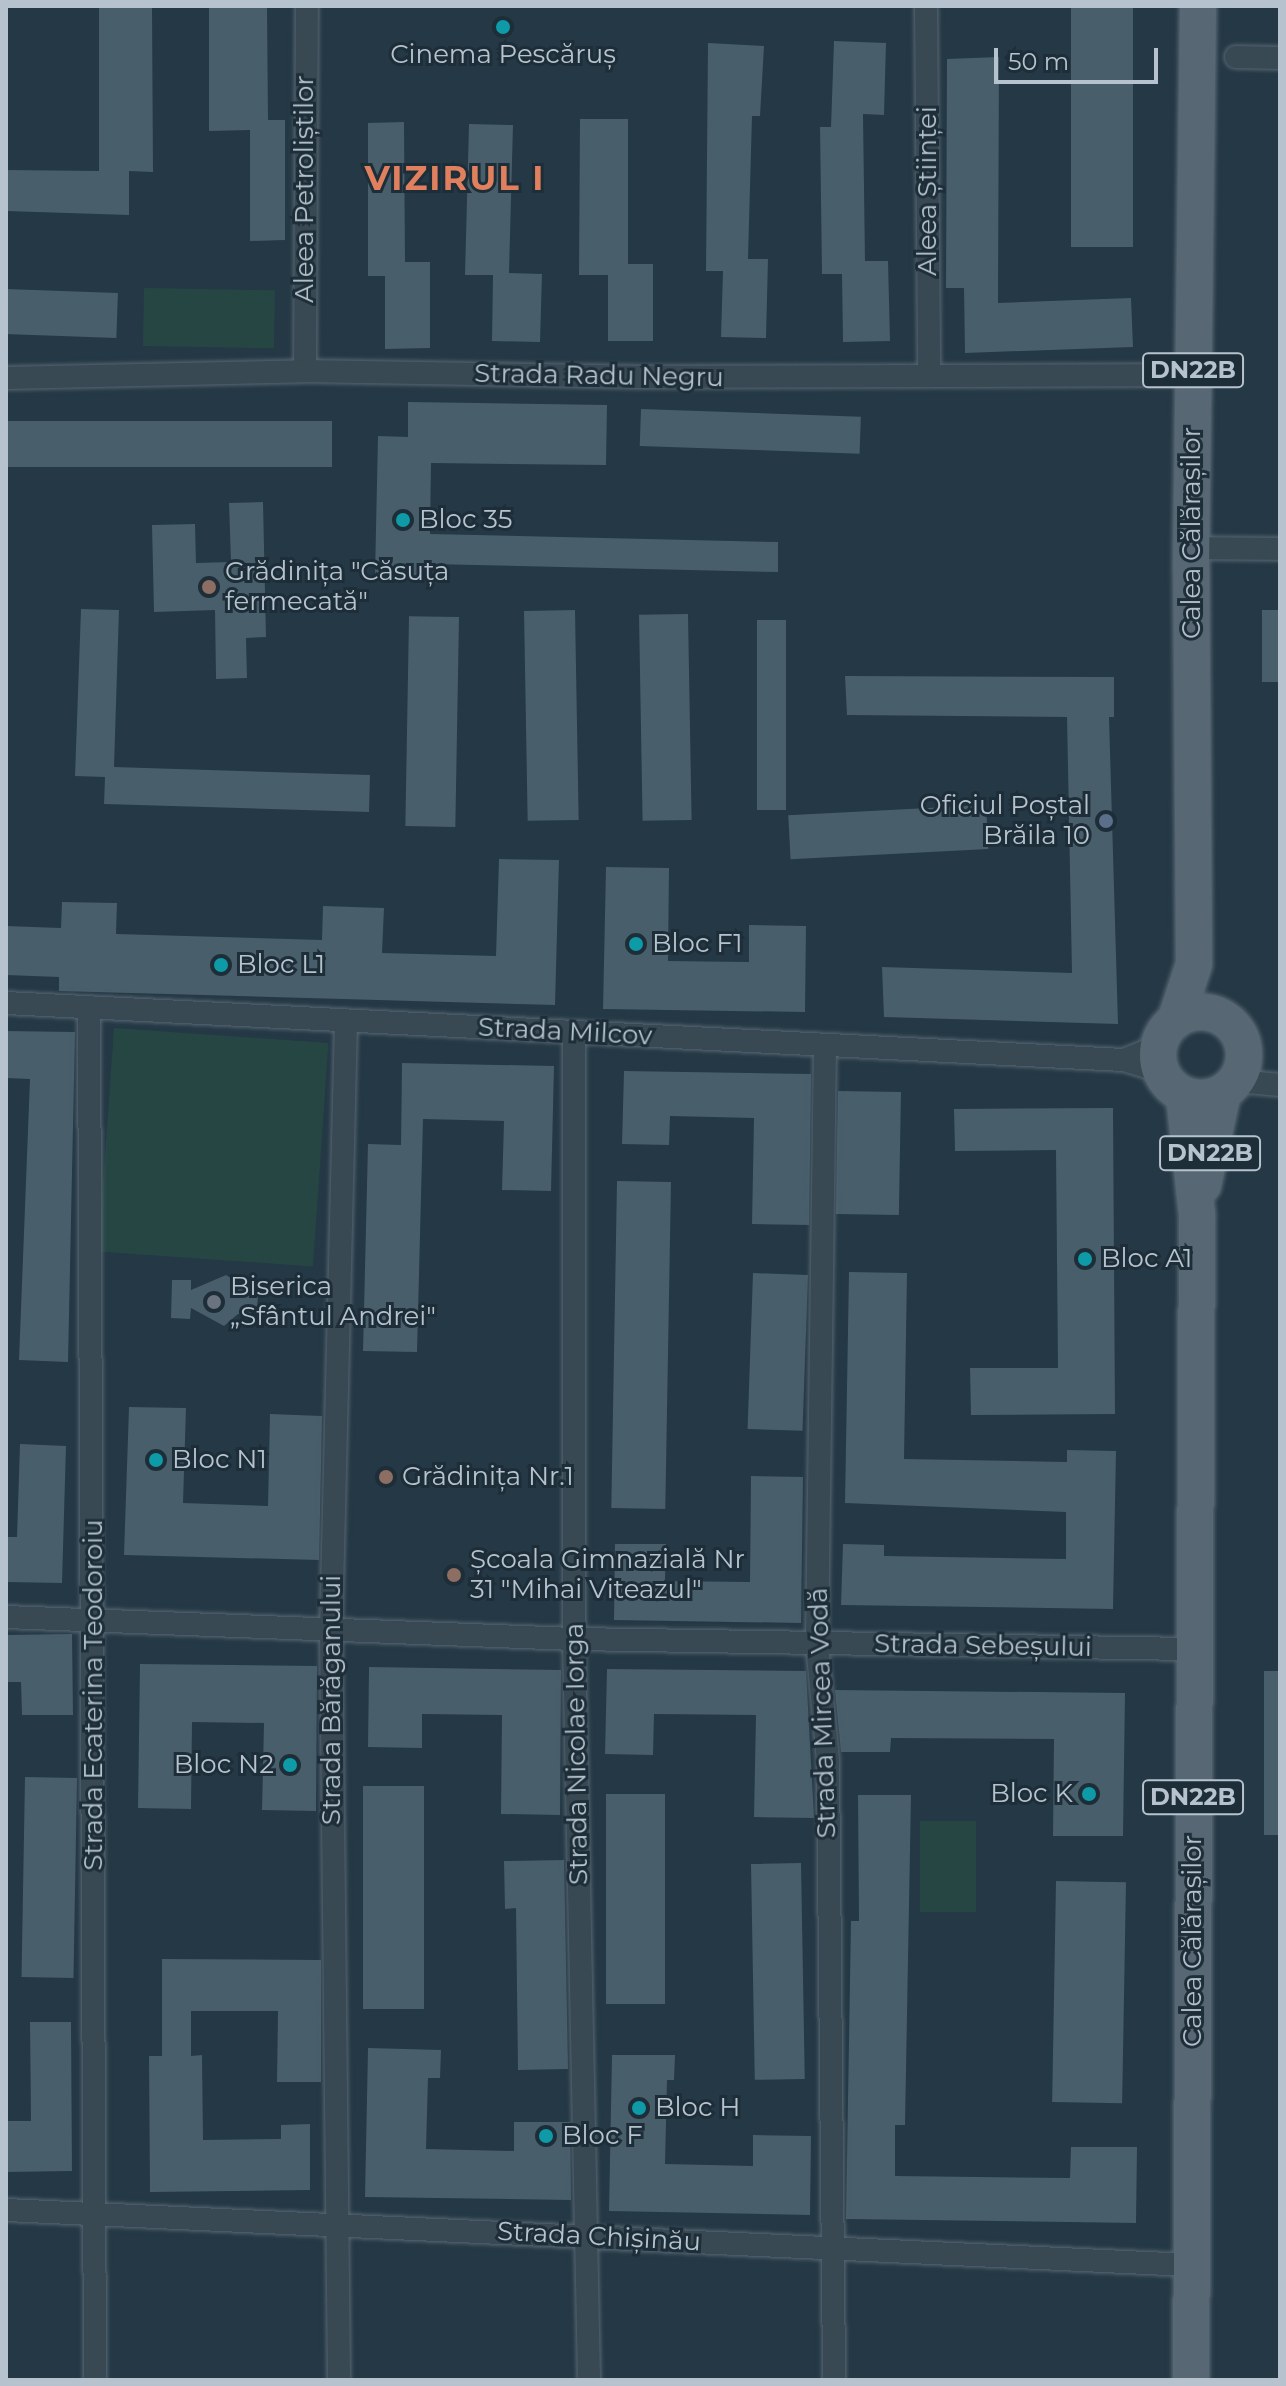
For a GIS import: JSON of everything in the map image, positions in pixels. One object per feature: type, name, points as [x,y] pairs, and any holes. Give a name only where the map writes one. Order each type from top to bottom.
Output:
[{"type":"main road","name":"Calea Călărașilor","points":[[1191,2380],[1197,1214],[1170,1058],[1194,964],[1191,548],[1198,6]]},
{"type":"main road","name":"Calea Călărașilor","points":[[1194,964],[1224,1017]]},
{"type":"main road","points":[[1170,1058],[1199,1011],[1224,1017]]},
{"type":"main road","name":"DN22B","points":[[1170,1058],[1197,1098],[1230,1087],[1244,1046],[1224,1017]]},
{"type":"main road","name":"Calea Călărașilor","points":[[1197,1214],[1230,1087]]},
{"type":"street","name":"Aleea Petroliștilor","points":[[305,371],[307,6]]},
{"type":"street","name":"Aleea Științei","points":[[926,6],[929,375]]},
{"type":"street","points":[[1236,57],[1280,58]]},
{"type":"street","name":"Strada Radu Negru","points":[[6,378],[305,371],[1193,375]]},
{"type":"street","points":[[1191,548],[1280,549]]},
{"type":"street","name":"Strada Milcov","points":[[6,1003],[89,1010],[825,1046],[1124,1060],[1170,1058]]},
{"type":"street","name":"Strada Ecaterina Teodoroiu","points":[[89,1010],[95,1620],[95,2380]]},
{"type":"street","name":"Strada Bărăganului","points":[[339,2380],[331,1630],[346,1021]]},
{"type":"street","name":"Strada Nicolae Iorga","points":[[574,1032],[574,1639],[589,2380]]},
{"type":"street","name":"Strada Mircea Vodă","points":[[825,1046],[817,1644],[828,1761],[834,2380]]},
{"type":"street","points":[[1230,1087],[1280,1085]]},
{"type":"street","name":"Strada Sebeșului","points":[[6,1617],[574,1639],[1193,1649]]},
{"type":"street","name":"Strada Chișinău","points":[[6,2210],[1191,2265]]},
{"type":"green space","points":[[144,288],[275,290],[274,348],[143,346]]},
{"type":"green space","points":[[114,1028],[328,1043],[313,1266],[98,1251]]},
{"type":"green space","points":[[920,1821],[976,1821],[976,1912],[920,1912]]},
{"type":"building","points":[[99,6],[152,6],[153,172],[129,171],[129,215],[6,211],[6,170],[99,171]]},
{"type":"building","points":[[209,6],[267,6],[268,120],[285,120],[285,240],[250,241],[250,130],[209,131]]},
{"type":"building","points":[[1071,6],[1133,6],[1133,247],[1071,247]]},
{"type":"building","points":[[834,41],[886,43],[884,115],[863,114],[865,261],[888,261],[890,341],[843,342],[842,274],[822,274],[820,127],[831,127]]},
{"type":"building","points":[[708,43],[764,46],[760,116],[752,116],[748,259],[768,259],[766,338],[721,337],[723,271],[706,271]]},
{"type":"building","points":[[999,57],[998,303],[1131,298],[1133,347],[965,353],[964,288],[946,288],[947,59]]},
{"type":"building","points":[[580,119],[628,119],[628,264],[653,264],[653,341],[608,341],[608,275],[579,275]]},
{"type":"building","points":[[404,122],[405,262],[430,262],[430,348],[385,349],[385,276],[368,276],[368,123]]},
{"type":"building","points":[[469,124],[513,125],[509,273],[542,274],[540,342],[492,341],[493,275],[465,275]]},
{"type":"building","points":[[6,289],[118,293],[116,338],[6,334]]},
{"type":"building","name":"Bloc 35","points":[[408,402],[607,405],[606,465],[431,463],[430,534],[778,542],[778,572],[429,564],[429,576],[375,575],[378,436],[408,437]]},
{"type":"building","points":[[641,409],[861,417],[860,454],[640,446]]},
{"type":"building","points":[[6,421],[332,421],[332,467],[6,467]]},
{"type":"building","name":"Grădinița \"Căsuța fermecată\"","points":[[263,502],[266,637],[246,638],[247,678],[216,679],[215,610],[154,612],[152,525],[195,524],[196,563],[231,562],[229,503]]},
{"type":"building","points":[[81,609],[119,610],[114,767],[370,775],[369,812],[104,804],[105,777],[75,776]]},
{"type":"building","points":[[575,610],[579,820],[528,821],[524,611]]},
{"type":"building","points":[[1262,610],[1280,610],[1280,682],[1262,682]]},
{"type":"building","points":[[688,614],[692,820],[643,821],[639,615]]},
{"type":"building","points":[[409,616],[459,617],[455,827],[405,826]]},
{"type":"building","points":[[757,620],[786,620],[786,810],[757,810]]},
{"type":"building","points":[[845,676],[1114,677],[1114,717],[1109,717],[1118,1024],[884,1017],[882,967],[1072,973],[1067,717],[847,715]]},
{"type":"building","points":[[986,805],[988,849],[791,859],[788,815]]},
{"type":"building","points":[[499,859],[559,860],[555,1005],[59,991],[59,977],[6,975],[6,926],[61,928],[62,902],[117,903],[116,934],[322,940],[323,906],[384,908],[382,953],[496,956]]},
{"type":"building","name":"Bloc F1","points":[[606,867],[669,868],[668,961],[749,962],[749,925],[806,926],[805,1012],[603,1009]]},
{"type":"building","points":[[6,1031],[75,1032],[68,1362],[19,1360],[30,1079],[6,1078]]},
{"type":"building","points":[[402,1063],[554,1066],[551,1191],[502,1190],[504,1121],[423,1119],[417,1352],[363,1351],[368,1144],[401,1145]]},
{"type":"building","points":[[624,1071],[811,1074],[809,1225],[752,1224],[754,1118],[670,1116],[669,1145],[622,1144]]},
{"type":"building","points":[[838,1091],[901,1092],[899,1215],[836,1214]]},
{"type":"building","name":"Bloc A1","points":[[1113,1108],[1115,1414],[971,1415],[970,1368],[1058,1368],[1056,1150],[955,1151],[954,1109]]},
{"type":"building","points":[[617,1181],[671,1182],[665,1509],[611,1508]]},
{"type":"building","points":[[849,1272],[907,1273],[904,1459],[1067,1462],[1067,1450],[1116,1451],[1113,1609],[841,1605],[843,1544],[884,1545],[884,1556],[1066,1559],[1066,1512],[845,1503]]},
{"type":"building","points":[[753,1273],[808,1275],[803,1431],[748,1429]]},
{"type":"building","name":"Biserica „Sfântul Andrei\"","points":[[226,1275],[258,1296],[257,1307],[249,1315],[238,1314],[224,1326],[191,1308],[190,1319],[171,1318],[172,1280],[191,1280],[191,1290]]},
{"type":"building","name":"Bloc N1","points":[[129,1407],[186,1408],[183,1503],[268,1506],[270,1414],[322,1416],[319,1560],[124,1555]]},
{"type":"building","points":[[20,1444],[66,1446],[62,1583],[6,1582],[6,1537],[17,1537]]},
{"type":"building","points":[[751,1476],[803,1477],[801,1623],[614,1620],[615,1544],[666,1544],[665,1581],[750,1582]]},
{"type":"building","points":[[72,1634],[73,1715],[22,1715],[21,1682],[6,1682],[6,1635]]},
{"type":"building","name":"Bloc N2","points":[[140,1664],[317,1666],[316,1811],[262,1810],[264,1723],[192,1722],[191,1809],[138,1808]]},
{"type":"building","points":[[369,1667],[561,1670],[560,1815],[501,1814],[502,1715],[422,1714],[422,1748],[368,1747]]},
{"type":"building","points":[[607,1669],[806,1671],[814,1818],[754,1817],[756,1715],[654,1714],[653,1755],[605,1754]]},
{"type":"building","points":[[1264,1671],[1280,1671],[1280,1835],[1264,1835]]},
{"type":"building","name":"Bloc K","points":[[835,1690],[1125,1693],[1123,1836],[1053,1836],[1054,1739],[891,1738],[890,1752],[841,1752]]},
{"type":"building","points":[[25,1777],[77,1778],[74,1978],[22,1977]]},
{"type":"building","points":[[363,1786],[424,1786],[424,2009],[363,2009]]},
{"type":"building","points":[[606,1794],[665,1794],[665,2004],[606,2004]]},
{"type":"building","points":[[858,1795],[911,1795],[905,2125],[895,2125],[895,2176],[1070,2178],[1071,2147],[1137,2147],[1136,2223],[846,2219],[851,1921],[859,1921]]},
{"type":"building","points":[[564,1860],[568,2069],[518,2070],[516,1908],[505,1909],[504,1861]]},
{"type":"building","points":[[801,1863],[805,2079],[755,2080],[751,1864]]},
{"type":"building","points":[[1056,1881],[1126,1882],[1122,2103],[1052,2102]]},
{"type":"building","points":[[162,1959],[321,1960],[321,2082],[277,2082],[278,2011],[191,2011],[191,2056],[202,2055],[203,2140],[281,2139],[281,2125],[310,2124],[310,2190],[150,2192],[149,2056],[162,2056]]},
{"type":"building","points":[[30,2022],[71,2022],[72,2171],[6,2172],[6,2121],[31,2121]]},
{"type":"building","name":"Bloc F","points":[[368,2048],[441,2050],[440,2078],[428,2078],[426,2149],[514,2151],[514,2122],[570,2122],[571,2200],[365,2197]]},
{"type":"building","name":"Bloc H","points":[[612,2055],[675,2055],[674,2080],[667,2080],[665,2164],[753,2166],[753,2135],[811,2136],[810,2215],[609,2211]]},
{"type":"place","name":"Cinema Pescăruș","points":[[503,27]]},
{"type":"place","name":"Bloc 35","points":[[403,520]]},
{"type":"place","name":"Grădinița \"Căsuța fermecată\"","points":[[209,587]]},
{"type":"place","name":"Oficiul Poștal Brăila 10","points":[[1106,821]]},
{"type":"place","name":"Bloc F1","points":[[636,944]]},
{"type":"place","name":"Bloc L1","points":[[221,965]]},
{"type":"place","name":"Bloc A1","points":[[1085,1259]]},
{"type":"place","name":"Biserica „Sfântul Andrei\"","points":[[214,1302]]},
{"type":"place","name":"Bloc N1","points":[[156,1460]]},
{"type":"place","name":"Grădinița Nr.1","points":[[386,1477]]},
{"type":"place","name":"Școala Gimnazială Nr 31 \"Mihai Viteazul\"","points":[[454,1575]]},
{"type":"place","name":"Bloc N2","points":[[290,1765]]},
{"type":"place","name":"Bloc K","points":[[1089,1794]]},
{"type":"place","name":"Bloc H","points":[[639,2108]]},
{"type":"place","name":"Bloc F","points":[[546,2136]]},
{"type":"district","name":"VIZIRUL I","points":[[455,179]]}]
